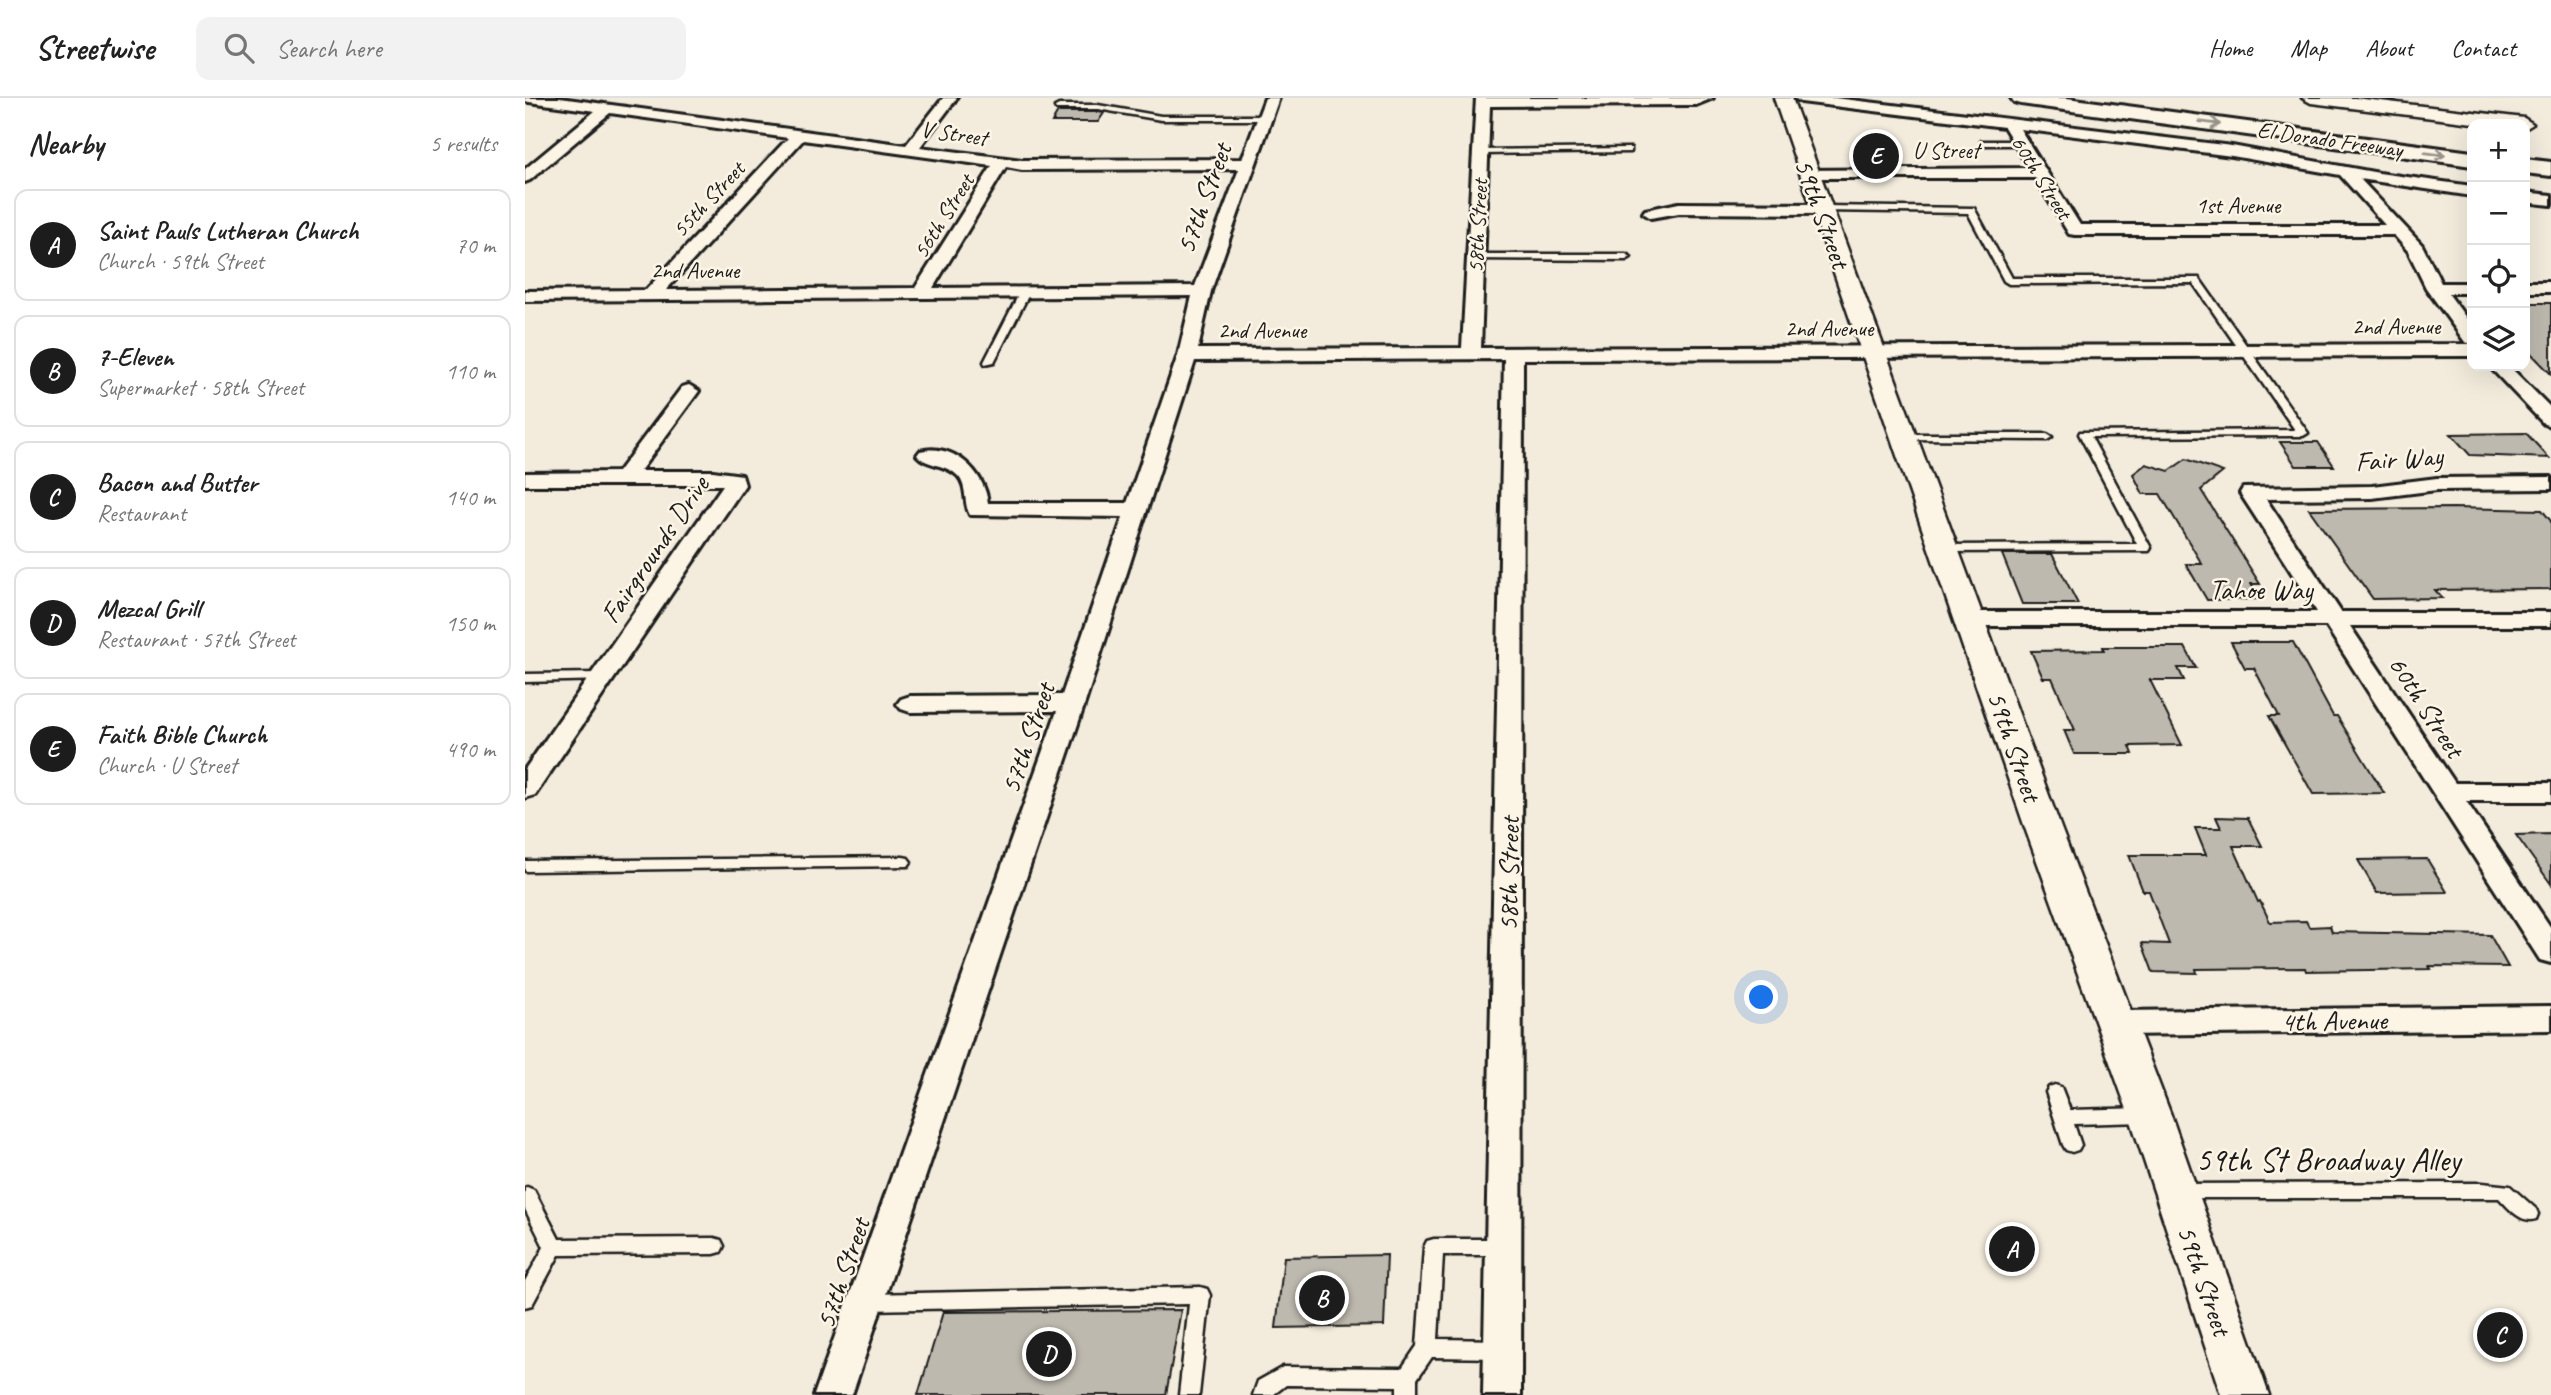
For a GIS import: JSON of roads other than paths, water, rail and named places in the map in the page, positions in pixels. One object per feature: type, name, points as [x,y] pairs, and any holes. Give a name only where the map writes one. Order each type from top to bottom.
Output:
[{"type":"highway","name":"El Dorado Freeway","points":[[2021,98],[2467,158]]},
{"type":"highway","name":"El Dorado Freeway","points":[[2139,98],[2467,139]]},
{"type":"highway","points":[[2530,149],[2551,152]]},
{"type":"highway","points":[[2530,167],[2551,169]]},
{"type":"street","name":"V Street","points":[[529,98],[1022,165],[1250,164]]},
{"type":"street","points":[[910,150],[950,98]]},
{"type":"street","points":[[1483,100],[1696,101],[1706,98]]},
{"type":"street","name":"59th Street","points":[[1783,98],[1971,619],[2043,828],[2150,1115],[2245,1395]]},
{"type":"street","points":[[1801,98],[2175,144],[2467,190]]},
{"type":"street","points":[[2311,98],[2363,102],[2486,119]]},
{"type":"street","name":"58th Street","points":[[1471,354],[1481,286],[1475,257],[1483,100]]},
{"type":"street","name":"57th Street","points":[[833,1395],[1072,703],[1187,355],[1202,291],[1268,108]]},
{"type":"street","points":[[525,177],[607,109]]},
{"type":"street","name":"60th Street","points":[[2009,124],[2075,230]]},
{"type":"street","name":"55th Street","points":[[651,295],[799,135]]},
{"type":"street","points":[[2170,162],[2175,144]]},
{"type":"street","name":"56th Street","points":[[921,293],[1003,162]]},
{"type":"street","points":[[2345,172],[2401,229],[2420,256],[2435,288],[2467,331]]},
{"type":"street","name":"U Street","points":[[1809,173],[2040,173]]},
{"type":"street","points":[[2530,198],[2551,200]]},
{"type":"street","points":[[1651,213],[1679,208],[1823,209]]},
{"type":"street","name":"1st Avenue","points":[[2075,230],[2401,229]]},
{"type":"street","points":[[2530,287],[2551,287]]},
{"type":"street","points":[[2435,288],[2467,288]]},
{"type":"street","name":"2nd Avenue","points":[[525,296],[1202,291]]},
{"type":"street","name":"2nd Avenue","points":[[1187,355],[1471,354],[1704,348],[1874,352],[2467,350]]},
{"type":"street","name":"58th Street","points":[[1502,1395],[1514,353]]},
{"type":"street","points":[[2504,371],[2550,418]]},
{"type":"street","points":[[624,478],[689,391]]},
{"type":"street","points":[[927,455],[944,459],[970,475],[977,493],[978,510],[1135,510]]},
{"type":"street","name":"Fairgrounds Drive","points":[[525,479],[713,477],[734,480],[734,485],[525,789]]},
{"type":"street","name":"Fair Way","points":[[2251,493],[2372,492],[2437,484],[2551,483]]},
{"type":"street","name":"60th Street","points":[[2251,493],[2551,952]]},
{"type":"street","name":"Tahoe Way","points":[[1971,619],[2551,619]]},
{"type":"street","points":[[910,704],[1072,703]]},
{"type":"street","points":[[2445,792],[2551,792]]},
{"type":"street","name":"4th Avenue","points":[[2117,1023],[2551,1018]]},
{"type":"lane","points":[[1059,107],[1098,107],[1161,118],[1268,108]]},
{"type":"lane","points":[[1984,143],[2022,144]]},
{"type":"lane","points":[[1481,152],[1628,150]]},
{"type":"lane","points":[[1823,209],[1971,210],[2009,281],[2196,280],[2303,433],[2084,434],[2145,548],[1945,549]]},
{"type":"lane","points":[[1475,257],[1626,257]]},
{"type":"lane","points":[[989,362],[1025,292]]},
{"type":"lane","points":[[1905,437],[2047,437]]},
{"type":"lane","points":[[525,678],[603,677]]},
{"type":"lane","points":[[525,866],[903,862]]},
{"type":"lane","points":[[2055,1092],[2072,1145]]},
{"type":"lane","points":[[2063,1117],[2150,1115]]},
{"type":"lane","name":"59th St Broadway Alley","points":[[2174,1191],[2503,1191],[2529,1213]]},
{"type":"lane","points":[[527,1195],[554,1247]]},
{"type":"lane","points":[[554,1247],[714,1246]]},
{"type":"lane","points":[[525,1299],[554,1247]]},
{"type":"lane","points":[[1263,1395],[1265,1387],[1283,1376],[1407,1386],[1427,1348],[1434,1247],[1503,1247]]},
{"type":"lane","points":[[866,1302],[1200,1295],[1189,1395]]},
{"type":"lane","points":[[1427,1348],[1502,1349]]},
{"type":"place","name":"Faith Bible Church","points":[[1876,156]]},
{"type":"place","name":"Saint Pauls Lutheran Church","points":[[2012,1249]]},
{"type":"place","name":"7-Eleven","points":[[1322,1298]]},
{"type":"place","name":"Bacon and Butter","points":[[2500,1335]]},
{"type":"place","name":"Mezcal Grill","points":[[1049,1354]]}]
